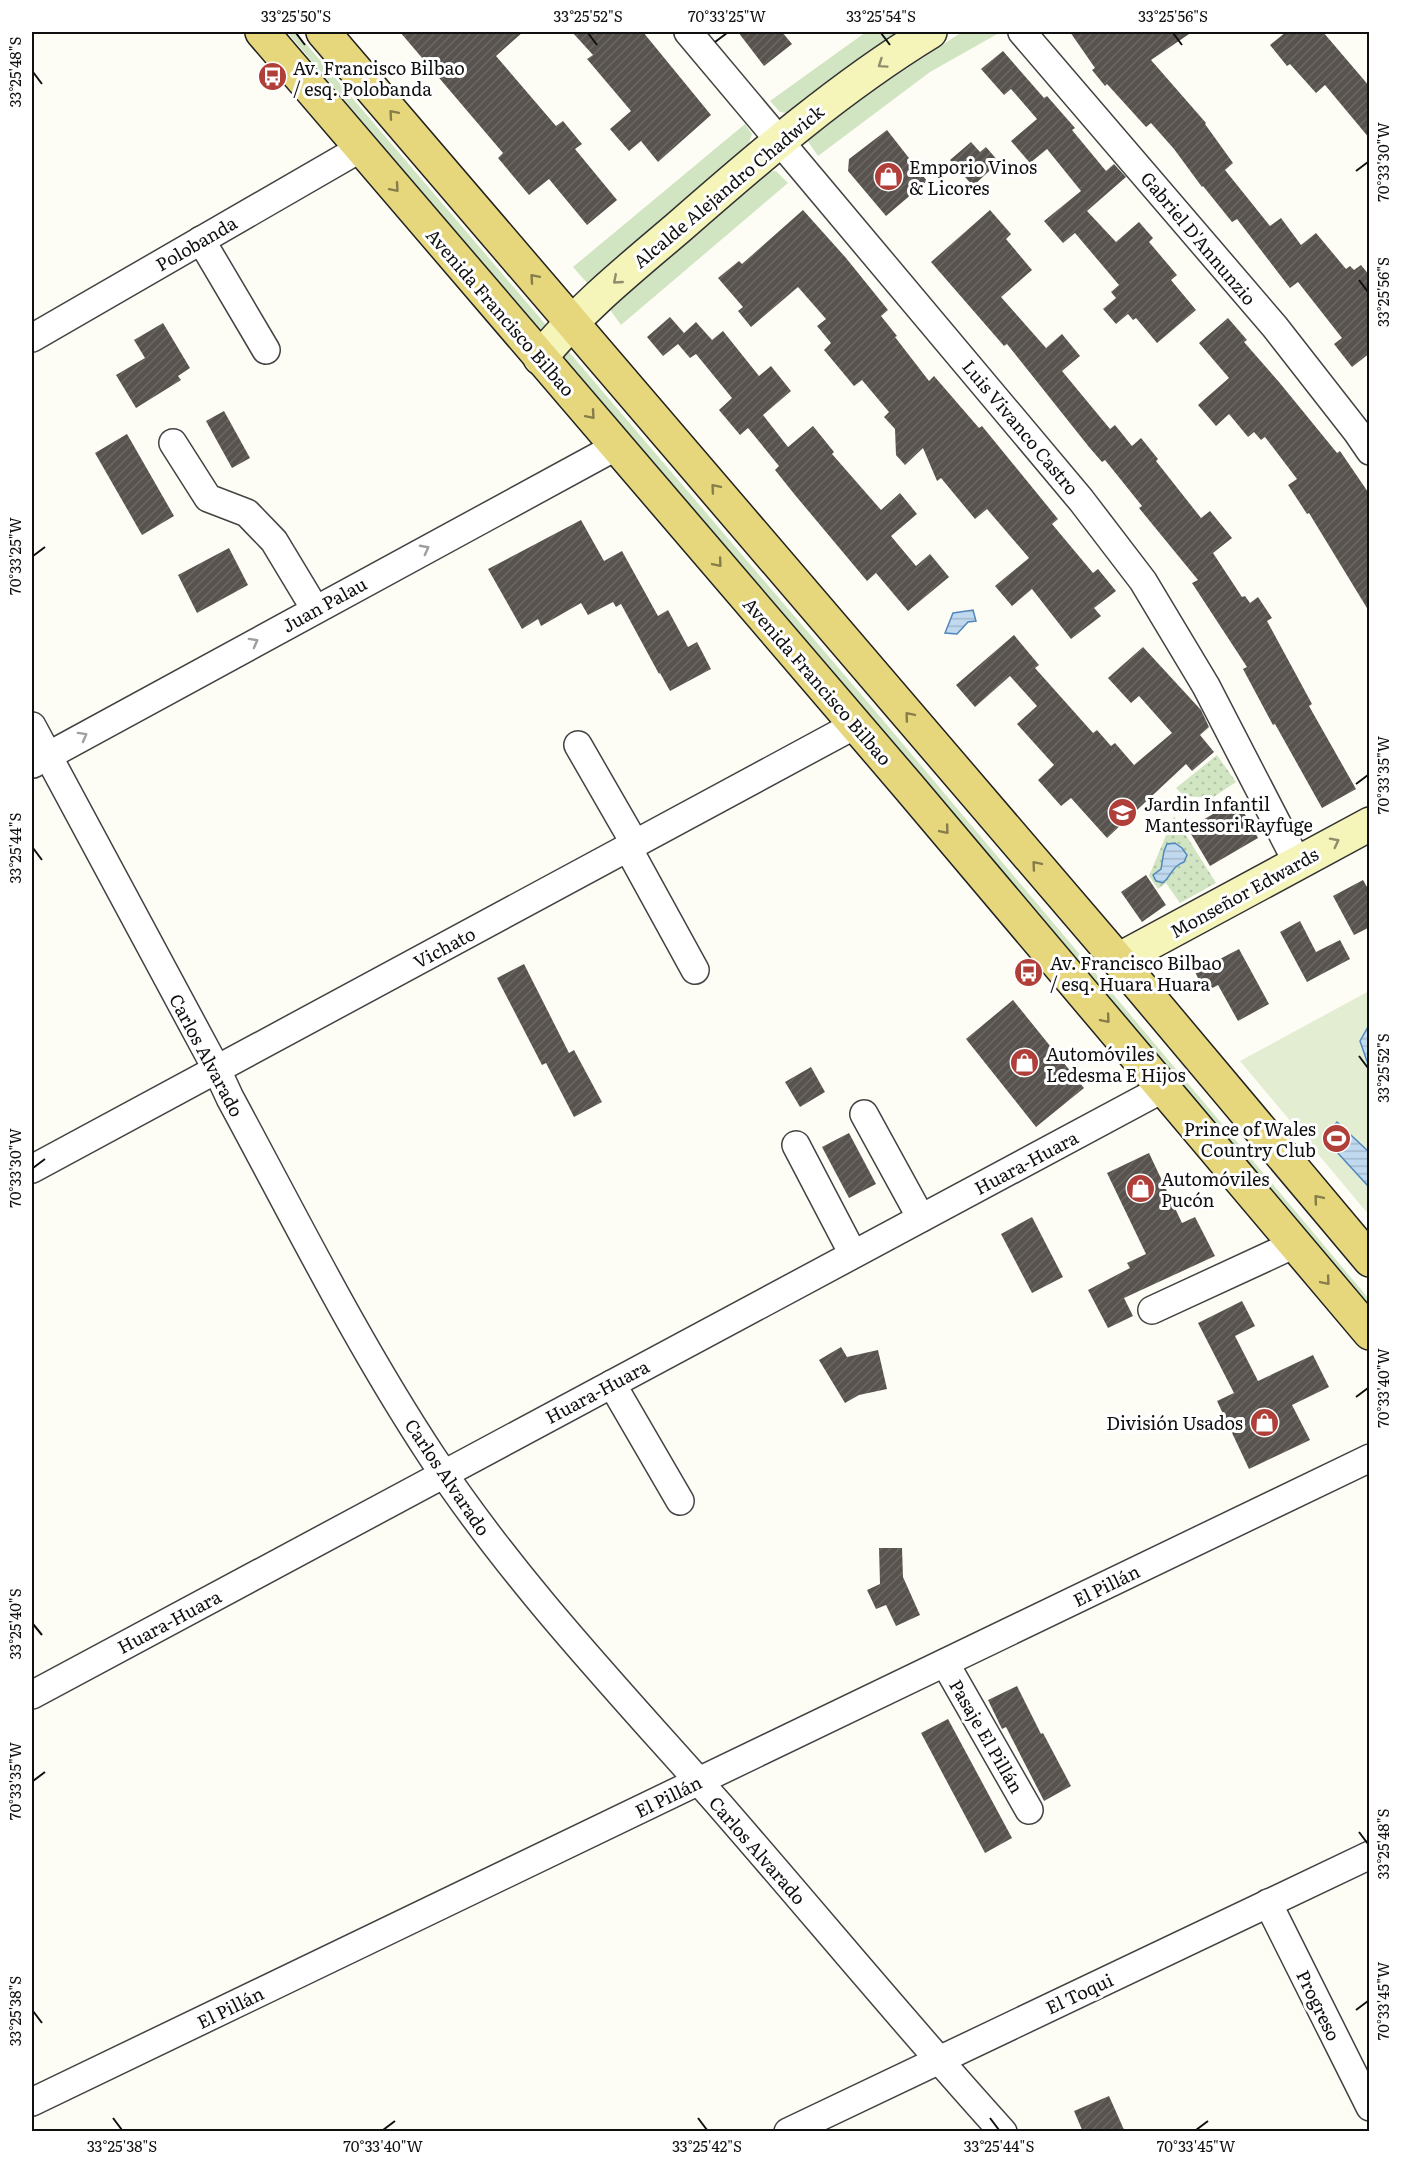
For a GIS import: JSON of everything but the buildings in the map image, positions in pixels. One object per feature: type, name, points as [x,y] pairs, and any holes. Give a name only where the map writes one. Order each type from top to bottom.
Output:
[{"type":"main road","name":"Avenida Francisco Bilbao","points":[[262,32],[1041,943],[1370,1333]]},
{"type":"main road","points":[[323,32],[1118,960],[1370,1260]]},
{"type":"main road","points":[[1041,943],[1058,955],[1077,962],[1098,964],[1118,960]]},
{"type":"street","name":"Luis Vivanco Castro","points":[[688,32],[1081,500],[1143,581],[1206,686],[1297,862]]},
{"type":"street","name":"Alcalde Alejandro Chadwick","points":[[540,358],[572,322],[742,171],[841,92],[930,32]]},
{"type":"street","name":"Gabriel D'Annunzio","points":[[1023,32],[1275,327],[1370,450]]},
{"type":"street","name":"Polobanda","points":[[32,338],[361,148]]},
{"type":"street","points":[[201,240],[266,350]]},
{"type":"street","points":[[173,443],[208,498],[247,513],[274,541],[315,609]]},
{"type":"street","name":"Juan Palau","points":[[40,760],[617,446]]},
{"type":"street","name":"Vichato","points":[[32,1169],[855,725]]},
{"type":"street","name":"Carlos Alvarado","points":[[32,726],[40,760],[217,1070],[367,1351],[444,1473],[495,1546],[554,1618],[1003,2132]]},
{"type":"street","points":[[578,744],[695,970]]},
{"type":"street","name":"Monseñor Edwards","points":[[1118,960],[1370,824]]},
{"type":"street","name":"Huara-Huara","points":[[32,1695],[1164,1088]]},
{"type":"street","points":[[864,1114],[921,1218]]},
{"type":"street","points":[[796,1145],[853,1254]]},
{"type":"street","points":[[1152,1310],[1295,1244]]},
{"type":"street","points":[[612,1384],[680,1501]]},
{"type":"street","name":"El Pillán","points":[[32,2102],[1370,1458]]},
{"type":"street","name":"Pasaje El Pillán","points":[[945,1662],[1029,1810]]},
{"type":"street","name":"El Toqui","points":[[788,2132],[1370,1855]]},
{"type":"street","name":"Progreso","points":[[1268,1903],[1367,2094]]},
{"type":"green space","points":[[287,32],[296,32],[882,719],[1369,1299],[1369,1310]]},
{"type":"green space","points":[[866,32],[901,32],[787,113],[780,112],[770,101]]},
{"type":"green space","points":[[962,32],[999,33],[930,72],[818,156],[807,140],[819,126]]},
{"type":"green space","points":[[745,124],[752,134],[746,151],[588,284],[573,267]]},
{"type":"green space","points":[[776,171],[788,183],[621,325],[608,307],[767,172]]},
{"type":"green space","points":[[1217,755],[1236,782],[1212,798],[1184,796],[1176,788]]},
{"type":"green space","points":[[1174,816],[1216,883],[1180,903],[1166,883],[1158,889],[1149,876]]},
{"type":"green space","name":"Prince of Wales Country Club","points":[[1369,991],[1369,1215],[1240,1061]]},
{"type":"water","points":[[973,610],[976,621],[968,622],[957,634],[945,633],[953,613]]},
{"type":"water","points":[[1175,843],[1187,855],[1184,862],[1174,868],[1163,883],[1156,881],[1153,875],[1161,869],[1167,844]]},
{"type":"water","points":[[1369,1025],[1369,1067],[1360,1041]]},
{"type":"water","points":[[1337,1122],[1369,1152],[1369,1187],[1324,1138]]},
{"type":"place","name":"Av. Francisco Bilbao / esq. Polobanda","points":[[272,77]]},
{"type":"place","name":"Emporio Vinos & Licores","points":[[888,176]]},
{"type":"place","name":"Jardin Infantil Mantessori Rayfuge","points":[[1123,813]]},
{"type":"place","name":"Av. Francisco Bilbao / esq. Huara Huara","points":[[1029,972]]},
{"type":"place","name":"Automóviles Ledesma E Hijos","points":[[1025,1063]]},
{"type":"place","name":"Prince of Wales Country Club","points":[[1337,1138]]},
{"type":"place","name":"Automóviles Pucón","points":[[1140,1188]]},
{"type":"place","name":"División Usados","points":[[1264,1422]]}]
